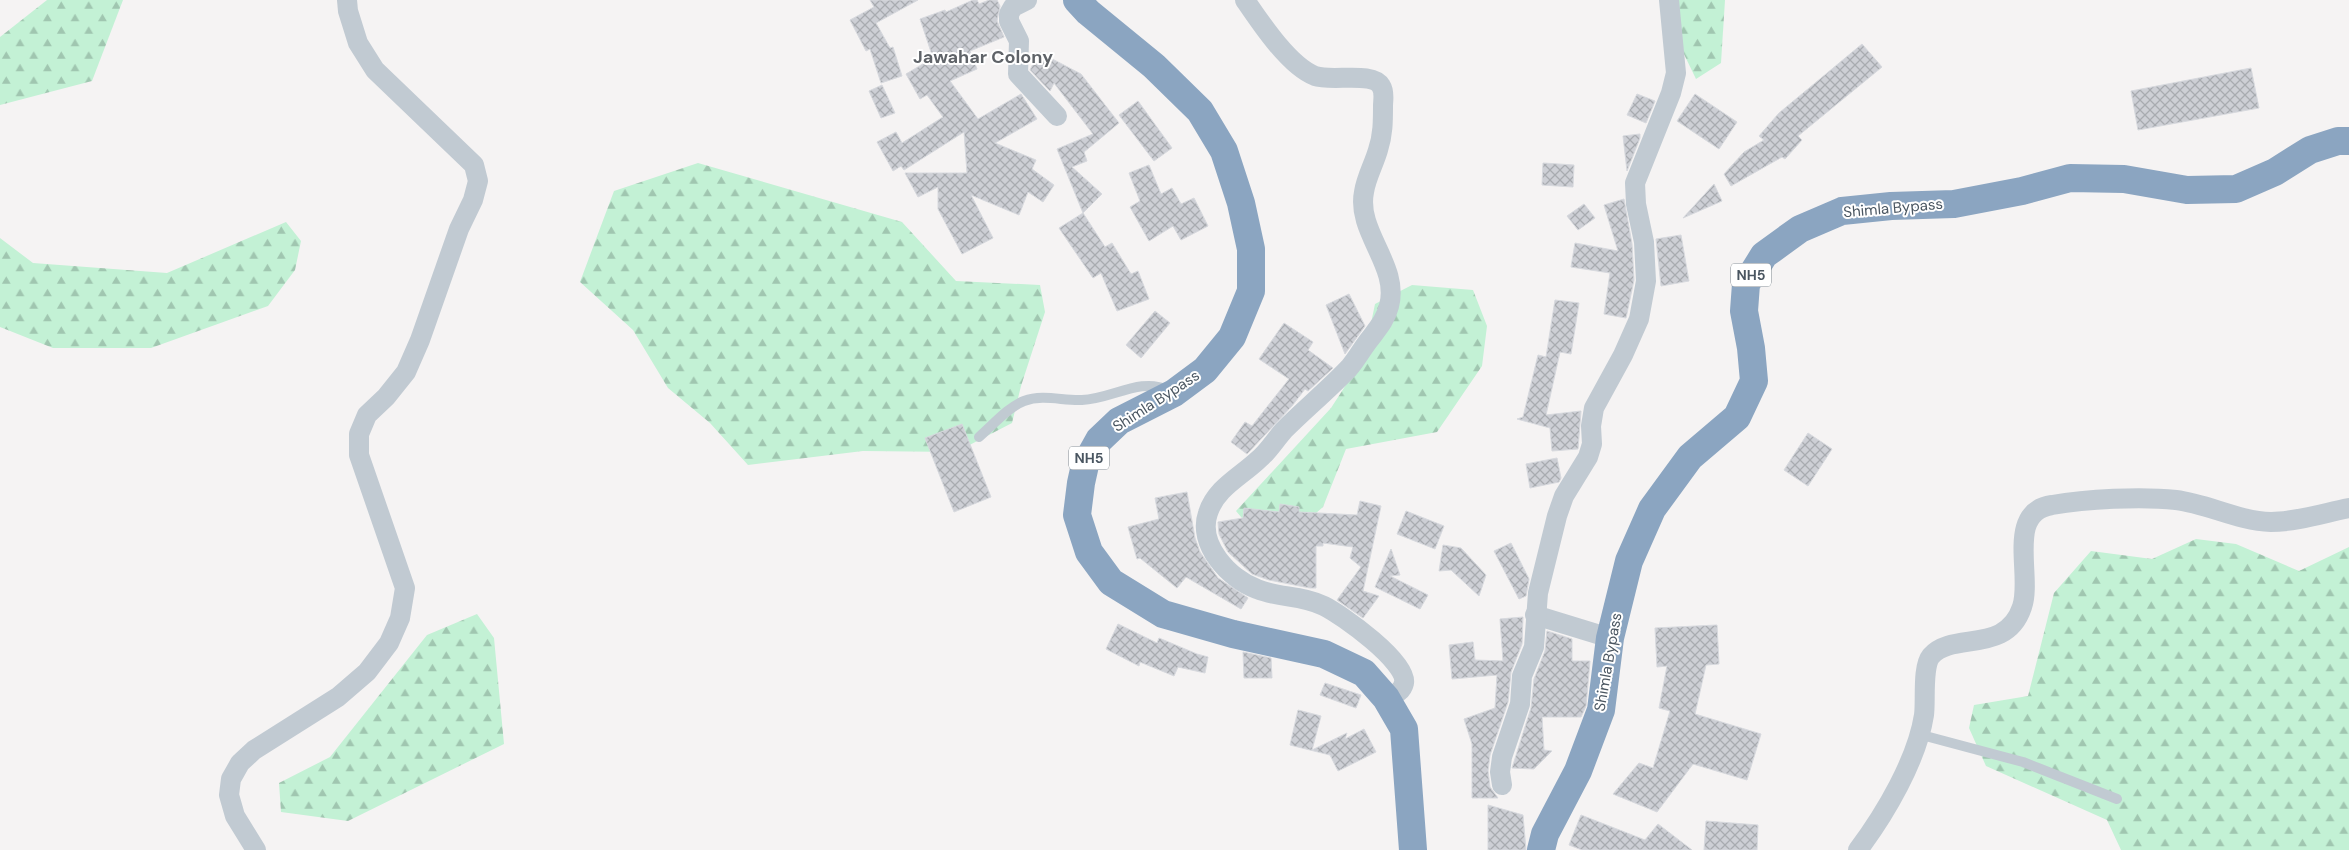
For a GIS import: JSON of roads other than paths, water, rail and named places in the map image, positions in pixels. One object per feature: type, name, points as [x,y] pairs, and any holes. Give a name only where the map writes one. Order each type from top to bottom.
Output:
[{"type":"highway","name":"Shimla Bypass","points":[[1077,0],[1088,12],[1154,66],[1200,111],[1224,151],[1241,203],[1251,249],[1251,291],[1232,337],[1205,370],[1174,393],[1120,422],[1099,440],[1085,465],[1077,515],[1089,552],[1111,582],[1163,614],[1233,634],[1324,654],[1364,673],[1386,698],[1404,729],[1413,850]]},
{"type":"highway","name":"Shimla Bypass","points":[[1541,850],[1545,834],[1578,770],[1601,710],[1610,638],[1629,561],[1652,509],[1690,457],[1737,417],[1754,381],[1751,348],[1744,311],[1746,284],[1764,255],[1800,229],[1842,210],[1954,204],[2022,191],[2070,178],[2124,179],[2187,190],[2236,189],[2275,172],[2310,150],[2338,141],[2349,141]]},
{"type":"street","points":[[256,850],[235,816],[229,795],[231,779],[240,763],[254,750],[338,697],[367,672],[388,643],[400,618],[405,588],[359,455],[359,434],[367,415],[386,397],[406,372],[420,340],[459,229],[473,200],[478,181],[474,165],[375,70],[358,43],[348,11],[347,0]]},
{"type":"street","points":[[1028,0],[1013,7],[1009,14],[1009,21],[1019,41],[1018,74],[1057,116]]},
{"type":"street","points":[[1245,0],[1286,53],[1302,68],[1315,76],[1332,79],[1365,78],[1380,84],[1383,91],[1383,130],[1363,194],[1365,217],[1390,281],[1390,303],[1383,323],[1350,366],[1283,431],[1260,459],[1225,486],[1211,503],[1205,520],[1206,538],[1216,556],[1235,575],[1254,588],[1269,593],[1296,596],[1322,605],[1350,622],[1388,655],[1404,674],[1404,684],[1399,692],[1386,698]]},
{"type":"street","points":[[1502,785],[1500,772],[1502,756],[1506,740],[1517,716],[1522,676],[1534,647],[1535,615],[1557,516],[1564,496],[1590,450],[1594,408],[1623,355],[1639,320],[1646,281],[1644,242],[1636,204],[1635,183],[1671,93],[1676,73],[1669,0]]},
{"type":"street","points":[[1858,850],[1875,827],[1894,794],[1911,756],[1924,717],[1926,669],[1931,656],[1942,648],[2002,634],[2013,623],[2022,607],[2026,586],[2023,541],[2027,523],[2035,511],[2050,505],[2140,498],[2176,500],[2205,506],[2242,518],[2272,522],[2349,508]]},
{"type":"street","points":[[1535,615],[1610,638]]},
{"type":"lane","points":[[980,437],[1023,401],[1039,398],[1091,399],[1107,397],[1138,386],[1152,385],[1174,393]]},
{"type":"lane","points":[[1918,734],[2024,762],[2117,799]]},
{"type":"district","name":"Jawahar Colony","points":[[983,57]]}]
